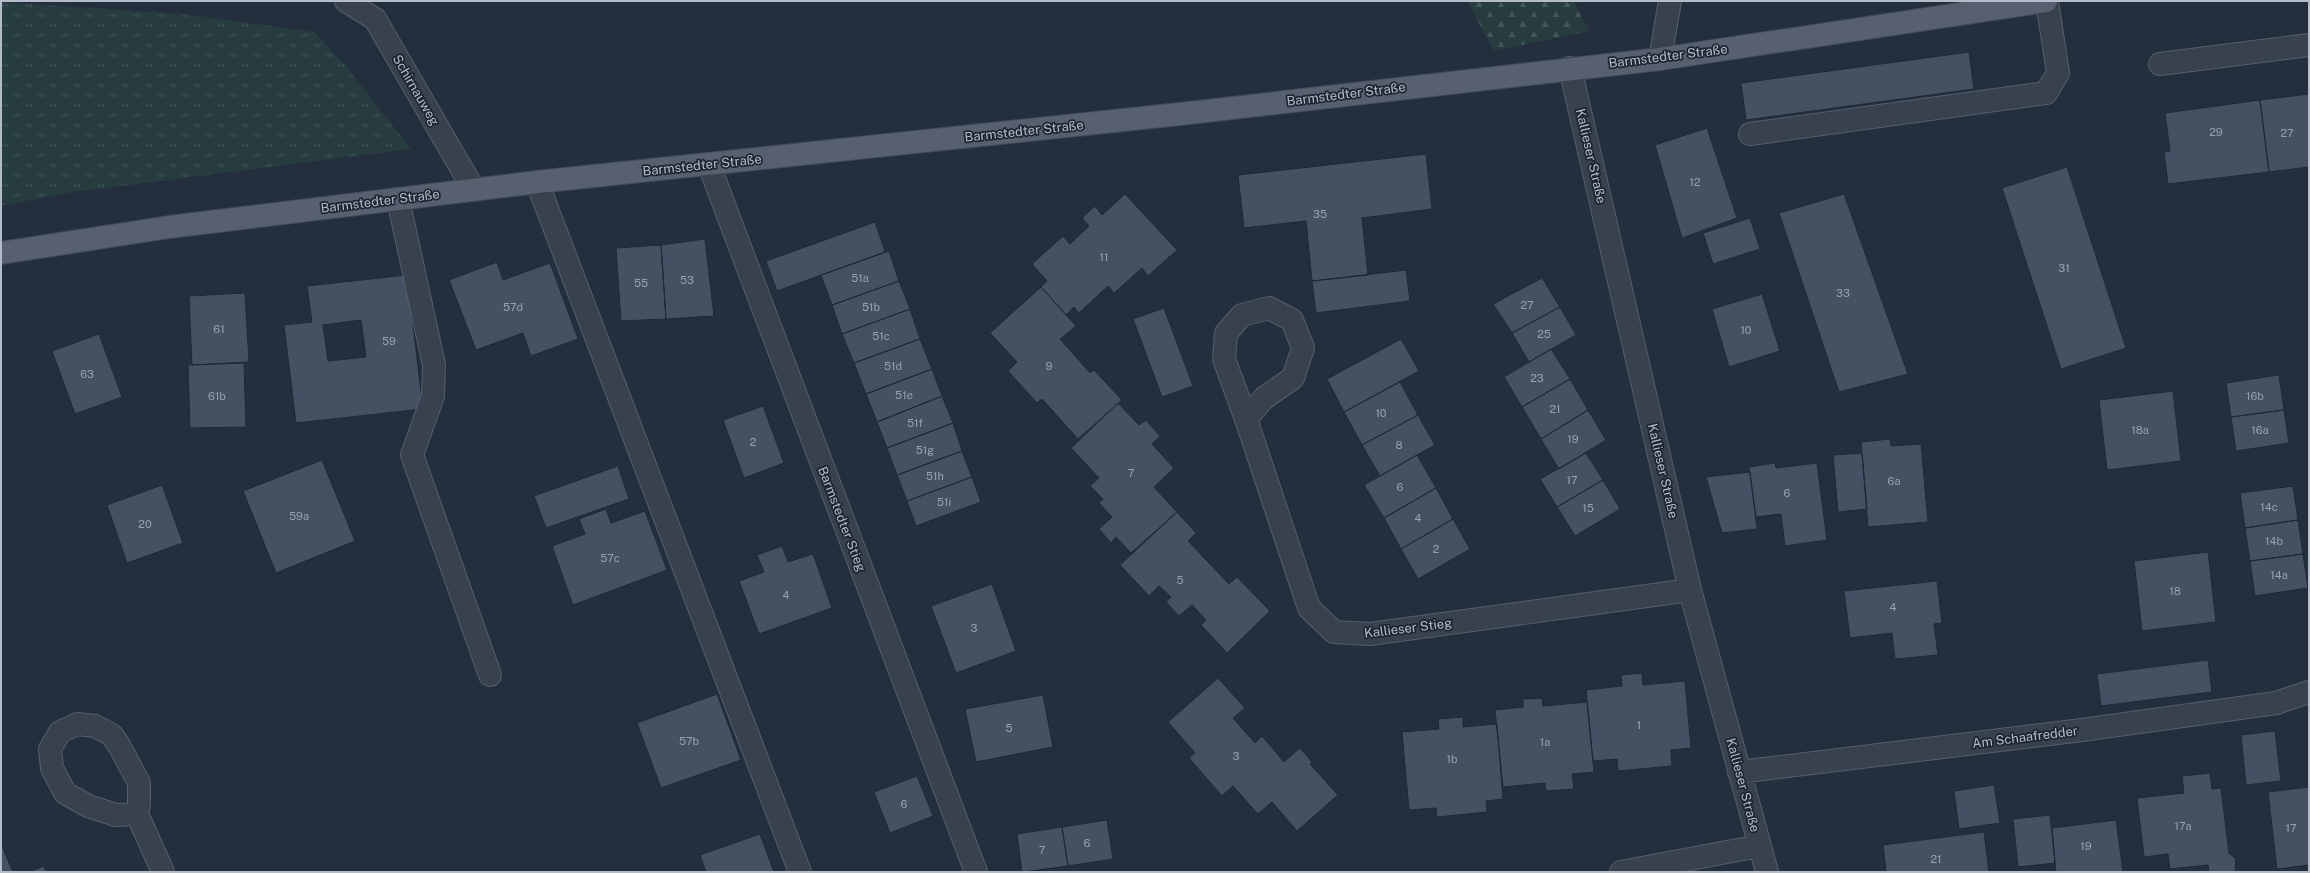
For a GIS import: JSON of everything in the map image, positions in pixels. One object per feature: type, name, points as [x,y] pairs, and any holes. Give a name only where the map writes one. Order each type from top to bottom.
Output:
[{"type":"main road","name":"Barmstedter Straße","points":[[1,253],[169,227],[538,182],[709,165],[1660,59],[2047,1]]},
{"type":"street","name":"Schirnauweg","points":[[346,1],[375,19],[474,190]]},
{"type":"street","points":[[1660,59],[1670,1]]},
{"type":"street","points":[[1750,134],[2046,93],[2058,73],[2047,1]]},
{"type":"street","points":[[2160,64],[2309,45]]},
{"type":"street","name":"Kallieser Straße","points":[[1570,68],[1690,590],[1767,872]]},
{"type":"street","name":"Barmstedter Stieg","points":[[709,165],[976,872]]},
{"type":"street","points":[[538,182],[800,872]]},
{"type":"street","points":[[398,199],[434,365],[433,396],[412,455],[490,675]]},
{"type":"street","name":"Kallieser Stieg","points":[[1246,419],[1264,398],[1293,378],[1303,348],[1292,320],[1269,308],[1242,315],[1226,333],[1224,359],[1246,419],[1309,608],[1334,632],[1370,634],[1690,590]]},
{"type":"street","name":"Am Schaafredder","points":[[1739,772],[2075,731],[2276,703],[2309,692]]},
{"type":"street","points":[[136,814],[116,815],[88,806],[65,793],[52,768],[50,749],[60,732],[77,724],[95,726],[112,735],[139,783],[139,803],[136,814],[163,872]]},
{"type":"street","points":[[1621,872],[1759,846]]},
{"type":"green space","points":[[1467,1],[1574,1],[1589,31],[1494,51]]},
{"type":"green space","points":[[1,2],[184,14],[314,32],[346,66],[411,149],[66,193],[1,206]]},
{"type":"building","points":[[1969,52],[1974,89],[1746,120],[1741,83]]},
{"type":"building","points":[[2309,94],[2309,167],[2269,172],[2260,100]]},
{"type":"building","points":[[2260,100],[2269,172],[2168,184],[2164,152],[2170,151],[2165,113]]},
{"type":"building","points":[[1707,128],[1737,218],[1682,238],[1655,145]]},
{"type":"building","points":[[1426,154],[1432,209],[1362,218],[1368,275],[1312,281],[1306,221],[1244,228],[1238,175]]},
{"type":"building","points":[[2067,167],[2126,348],[2061,369],[2002,188]]},
{"type":"building","points":[[1125,194],[1177,250],[1148,276],[1142,268],[1114,293],[1108,286],[1079,313],[1074,307],[1066,315],[1041,287],[1047,281],[1032,264],[1063,236],[1070,244],[1089,226],[1082,218],[1095,206],[1102,215]]},
{"type":"building","points":[[1844,194],[1908,374],[1839,392],[1779,213]]},
{"type":"building","points":[[1750,218],[1760,249],[1713,264],[1703,233]]},
{"type":"building","points":[[875,222],[885,252],[777,291],[766,261]]},
{"type":"building","points":[[705,239],[714,316],[666,319],[661,245]]},
{"type":"building","points":[[661,245],[666,319],[621,321],[616,248]]},
{"type":"building","points":[[889,251],[899,281],[832,305],[821,275]]},
{"type":"building","points":[[497,262],[503,280],[550,263],[578,339],[531,356],[523,333],[476,350],[449,280]]},
{"type":"building","points":[[1406,270],[1410,301],[1316,313],[1312,281]]},
{"type":"building","points":[[407,275],[423,409],[296,423],[284,325],[312,322],[307,286]],"holes":[[[361,320],[366,357],[328,361],[323,325]]]},
{"type":"building","points":[[1542,278],[1560,307],[1512,333],[1493,304]]},
{"type":"building","points":[[899,281],[910,309],[842,334],[832,305]]},
{"type":"building","points":[[1041,287],[1076,326],[1060,339],[1090,373],[1094,370],[1122,400],[1078,439],[1042,399],[1037,403],[1008,371],[1017,362],[990,333]]},
{"type":"building","points":[[245,293],[249,362],[192,365],[189,296]]},
{"type":"building","points":[[1762,294],[1780,351],[1729,367],[1712,309]]},
{"type":"building","points":[[1560,307],[1576,335],[1529,362],[1512,333]]},
{"type":"building","points":[[1164,308],[1193,386],[1162,397],[1133,319]]},
{"type":"building","points":[[910,309],[920,339],[854,363],[842,334]]},
{"type":"building","points":[[99,334],[122,397],[75,414],[52,351]]},
{"type":"building","points":[[920,339],[932,369],[866,394],[854,363]]},
{"type":"building","points":[[1401,339],[1419,371],[1344,412],[1327,379]]},
{"type":"building","points":[[1551,349],[1570,379],[1522,407],[1504,377]]},
{"type":"building","points":[[244,363],[246,427],[190,428],[188,365]]},
{"type":"building","points":[[932,369],[942,396],[877,422],[866,394]]},
{"type":"building","points":[[2279,375],[2284,410],[2231,417],[2226,383]]},
{"type":"building","points":[[1570,379],[1588,410],[1541,439],[1522,407]]},
{"type":"building","points":[[1400,382],[1418,415],[1362,445],[1344,412]]},
{"type":"building","points":[[2173,391],[2181,461],[2107,470],[2099,400]]},
{"type":"building","points":[[942,396],[953,423],[887,448],[877,422]]},
{"type":"building","points":[[1118,403],[1139,425],[1146,420],[1160,436],[1152,444],[1174,468],[1154,487],[1177,512],[1131,553],[1116,537],[1111,543],[1099,529],[1112,517],[1099,503],[1103,499],[1090,486],[1099,478],[1071,448]]},
{"type":"building","points":[[763,406],[784,463],[744,478],[723,420]]},
{"type":"building","points":[[1588,410],[1606,440],[1559,469],[1541,439]]},
{"type":"building","points":[[2284,410],[2289,443],[2236,451],[2231,417]]},
{"type":"building","points":[[1418,415],[1435,445],[1380,476],[1362,445]]},
{"type":"building","points":[[953,423],[962,451],[897,475],[887,448]]},
{"type":"building","points":[[1890,439],[1891,446],[1921,444],[1928,522],[1868,527],[1861,442]]},
{"type":"building","points":[[962,451],[972,477],[907,501],[897,475]]},
{"type":"building","points":[[1586,453],[1603,480],[1557,507],[1540,479]]},
{"type":"building","points":[[1862,453],[1867,509],[1838,512],[1833,455]]},
{"type":"building","points":[[1417,455],[1436,488],[1384,518],[1364,485]]},
{"type":"building","points":[[322,460],[355,541],[276,573],[243,491]]},
{"type":"building","points":[[1775,463],[1776,468],[1817,463],[1827,540],[1785,546],[1781,514],[1756,517],[1749,467]]},
{"type":"building","points":[[618,466],[629,499],[546,528],[534,496]]},
{"type":"building","points":[[1750,472],[1757,529],[1722,533],[1706,477]]},
{"type":"building","points":[[972,477],[981,502],[916,526],[907,501]]},
{"type":"building","points":[[1603,480],[1620,509],[1575,536],[1557,507]]},
{"type":"building","points":[[162,485],[183,543],[127,563],[107,505]]},
{"type":"building","points":[[2293,486],[2298,520],[2245,528],[2240,493]]},
{"type":"building","points":[[1436,488],[1453,519],[1401,549],[1384,518]]},
{"type":"building","points":[[606,509],[611,523],[645,511],[667,570],[573,605],[552,546],[585,534],[579,519]]},
{"type":"building","points":[[1177,512],[1196,533],[1188,541],[1229,584],[1237,577],[1270,611],[1227,653],[1201,625],[1206,620],[1192,605],[1179,616],[1166,602],[1171,597],[1159,586],[1149,596],[1120,565]]},
{"type":"building","points":[[1453,519],[1470,549],[1418,579],[1401,549]]},
{"type":"building","points":[[2298,520],[2303,554],[2250,561],[2245,528]]},
{"type":"building","points":[[782,546],[788,562],[813,554],[832,608],[759,634],[739,581],[764,572],[757,555]]},
{"type":"building","points":[[2208,552],[2216,622],[2142,631],[2134,561]]},
{"type":"building","points":[[2303,554],[2308,588],[2255,596],[2250,561]]},
{"type":"building","points":[[1937,581],[1942,623],[1934,624],[1938,655],[1895,659],[1892,633],[1850,638],[1844,591]]},
{"type":"building","points":[[992,584],[1016,651],[956,673],[931,606]]},
{"type":"building","points":[[2208,660],[2212,692],[2101,706],[2097,674]]},
{"type":"building","points":[[1642,673],[1643,685],[1685,681],[1691,748],[1671,750],[1672,766],[1618,771],[1617,759],[1593,761],[1586,690],[1622,686],[1621,675]]},
{"type":"building","points":[[1218,678],[1245,708],[1233,718],[1255,743],[1262,736],[1284,762],[1300,748],[1312,762],[1310,764],[1338,795],[1297,831],[1272,802],[1258,814],[1233,786],[1222,796],[1189,758],[1195,753],[1168,722]]},
{"type":"building","points":[[717,694],[741,760],[661,788],[637,723]]},
{"type":"building","points":[[1043,695],[1053,747],[976,762],[965,709]]},
{"type":"building","points":[[1542,698],[1543,706],[1587,702],[1594,772],[1572,774],[1574,789],[1546,791],[1545,783],[1503,787],[1495,710],[1523,707],[1523,699]]},
{"type":"building","points":[[1463,717],[1463,727],[1497,724],[1503,799],[1486,801],[1487,812],[1437,817],[1436,808],[1409,810],[1402,732],[1439,729],[1438,719]]},
{"type":"building","points":[[2275,731],[2281,781],[2246,785],[2241,735]]},
{"type":"building","points":[[2210,773],[2212,789],[2221,788],[2229,853],[2236,859],[2235,872],[2209,872],[2208,865],[2170,869],[2168,854],[2144,857],[2137,798],[2184,793],[2182,776]]},
{"type":"building","points":[[917,776],[933,816],[890,833],[874,792]]},
{"type":"building","points":[[1994,785],[2000,823],[1959,829],[1954,791]]},
{"type":"building","points":[[2309,787],[2309,865],[2277,869],[2268,792]]},
{"type":"building","points":[[2050,815],[2055,863],[2018,867],[2013,819]]},
{"type":"building","points":[[1107,820],[1113,859],[1068,866],[1062,827]]},
{"type":"building","points":[[2116,820],[2123,872],[2056,872],[2052,828]]},
{"type":"building","points":[[1062,827],[1068,866],[1022,872],[1017,834]]},
{"type":"building","points":[[1984,832],[1989,872],[1886,872],[1883,845]]},
{"type":"building","points":[[760,834],[774,872],[706,872],[700,855]]},
{"type":"building","points":[[1,844],[13,872],[1,872]]},
{"type":"building","points":[[44,866],[46,872],[29,872]]}]
